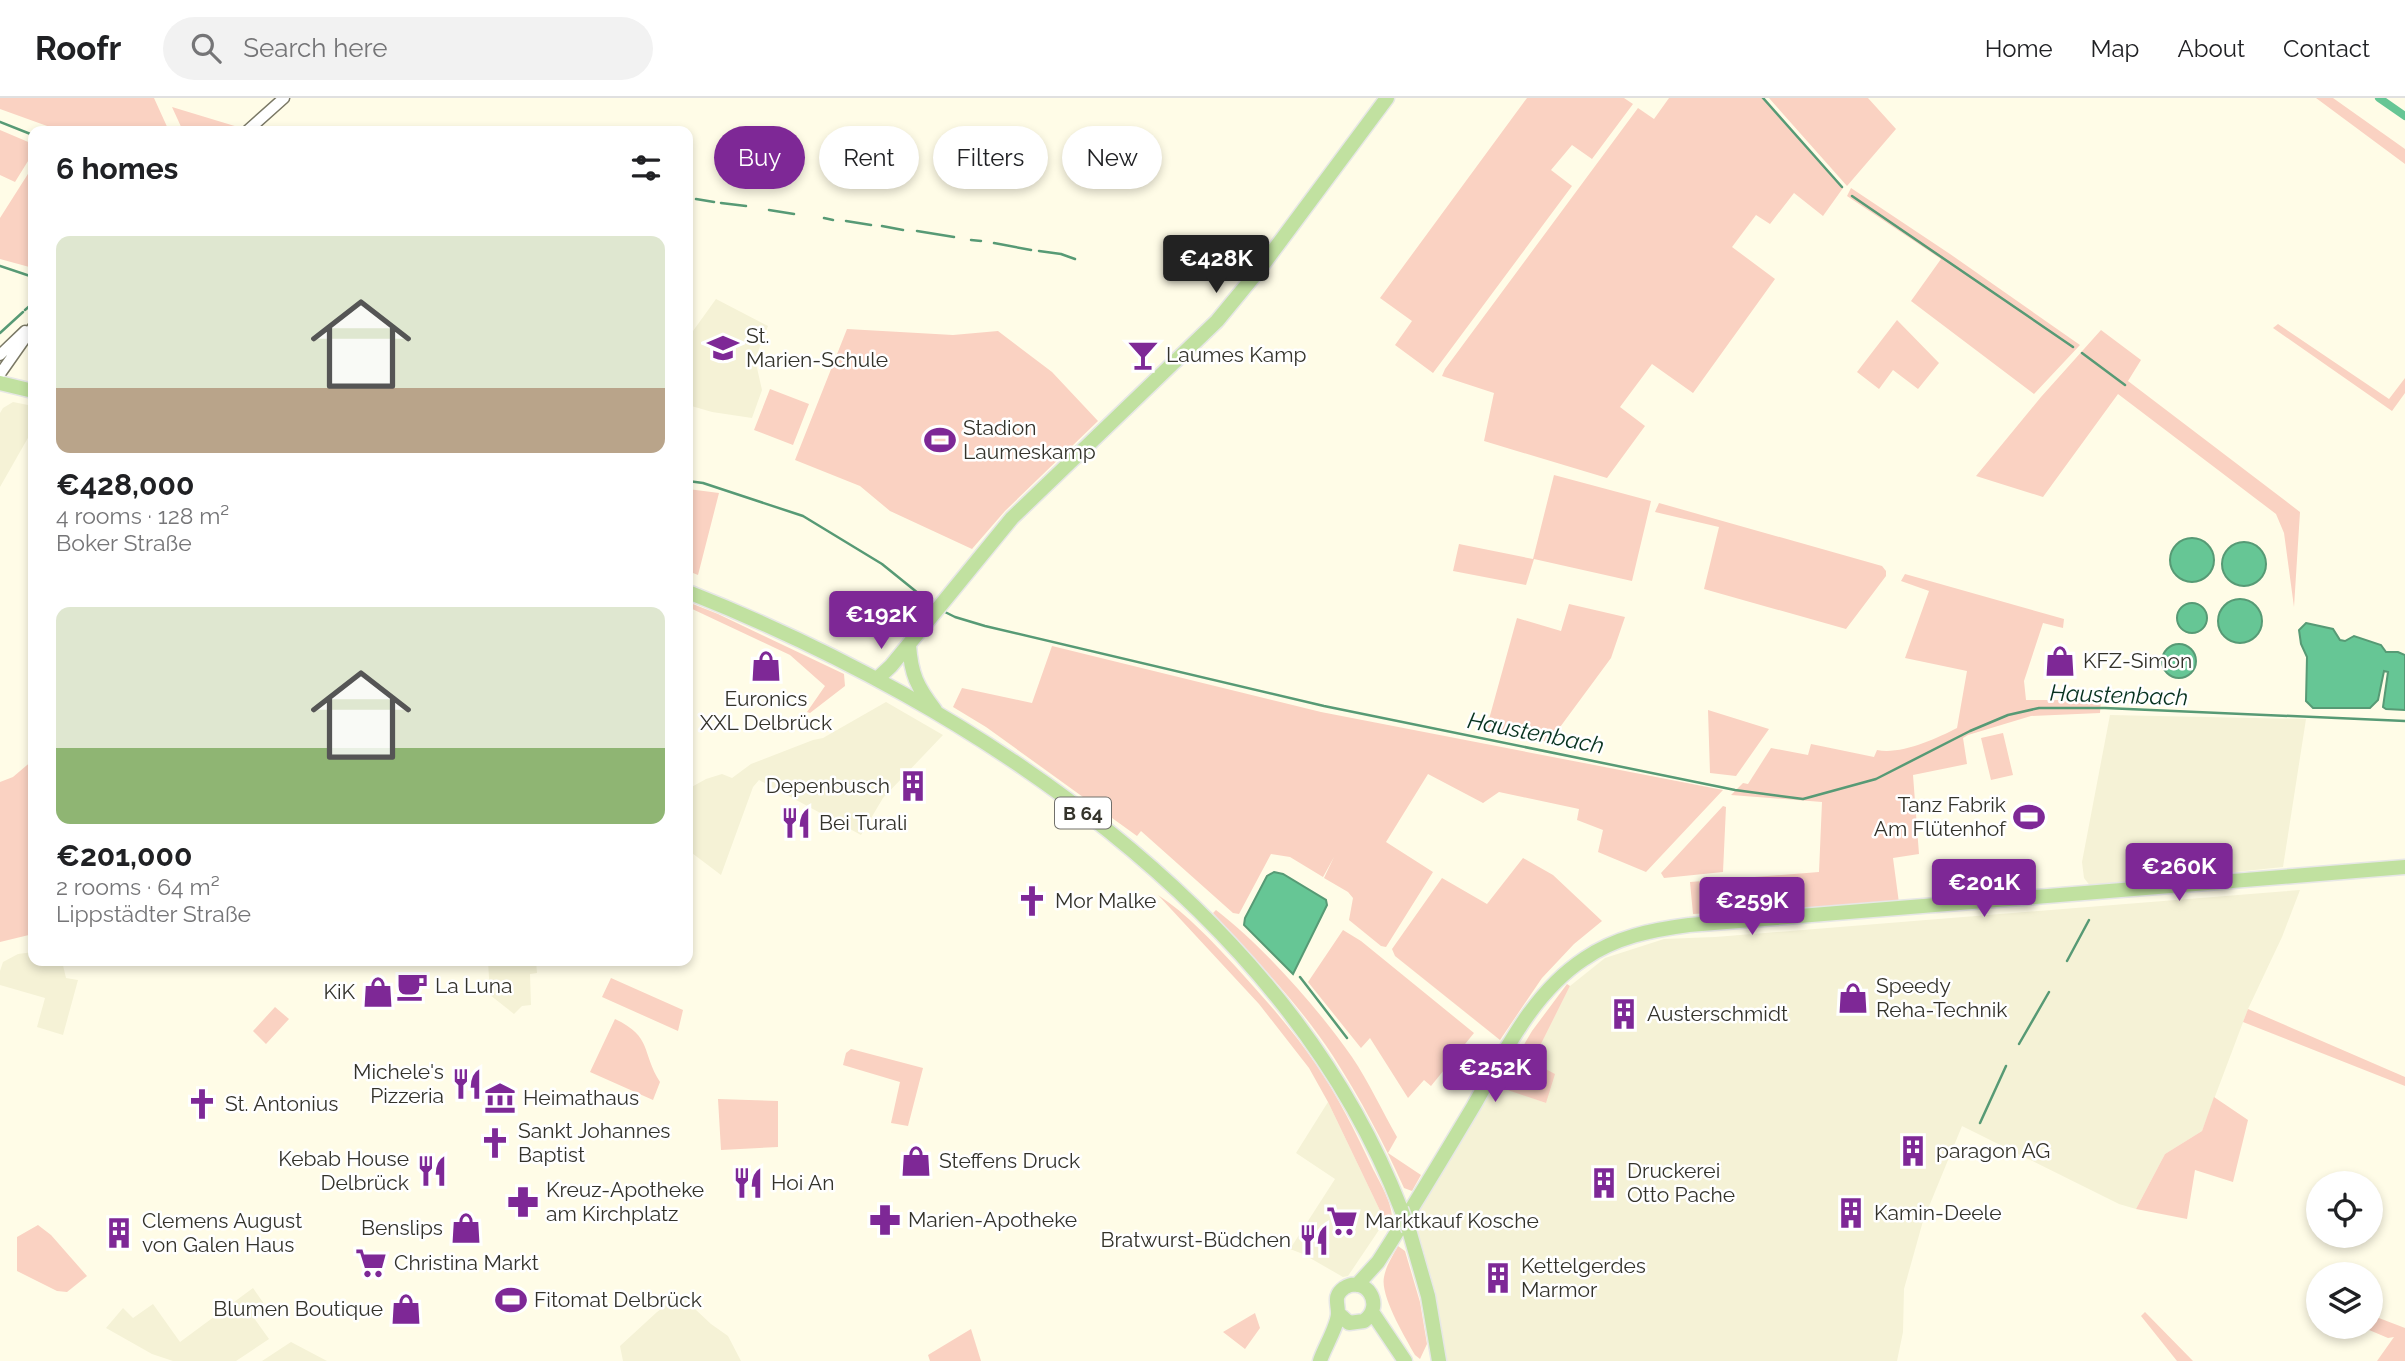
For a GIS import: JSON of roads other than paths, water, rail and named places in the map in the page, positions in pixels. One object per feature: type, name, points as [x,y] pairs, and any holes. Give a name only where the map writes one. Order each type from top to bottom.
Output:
[{"type":"main road","points":[[877,679],[909,645],[1012,518],[1217,321],[1259,270],[1387,98]]},
{"type":"main road","points":[[0,396],[6,384],[28,390]]},
{"type":"main road","name":"B 64","points":[[693,594],[764,624],[877,679],[1008,759],[1098,824],[1182,895],[1240,953],[1292,1015],[1339,1082],[1374,1145],[1409,1230],[1428,1296],[1439,1361]]},
{"type":"main road","points":[[909,645],[910,667],[914,679],[937,714]]},
{"type":"main road","points":[[1363,1288],[1536,1005],[1571,968],[1597,950],[1621,939],[1689,925],[2405,867]]},
{"type":"main road","points":[[1363,1288],[1347,1287],[1340,1292],[1336,1302],[1403,1361]]},
{"type":"main road","points":[[1320,1361],[1328,1343],[1338,1331],[1374,1303],[1363,1288]]},
{"type":"street","points":[[253,126],[284,98]]},
{"type":"street","points":[[0,355],[28,330]]},
{"type":"street","points":[[0,374],[28,333]]},
{"type":"waterway","points":[[1763,98],[1842,187]]},
{"type":"waterway","points":[[2379,98],[2405,116]]},
{"type":"waterway","points":[[0,122],[28,133]]},
{"type":"waterway","points":[[1852,196],[2073,347]]},
{"type":"waterway","points":[[696,199],[714,202]]},
{"type":"waterway","points":[[721,203],[746,206]]},
{"type":"waterway","points":[[769,210],[794,214]]},
{"type":"waterway","points":[[824,218],[833,220]]},
{"type":"waterway","points":[[846,221],[871,225]]},
{"type":"waterway","points":[[882,226],[903,230]]},
{"type":"waterway","points":[[917,231],[954,237]]},
{"type":"waterway","points":[[971,240],[981,241]]},
{"type":"waterway","points":[[994,243],[1031,250]]},
{"type":"waterway","points":[[1039,251],[1075,259]]},
{"type":"waterway","name":"Haustenbach","points":[[0,266],[28,275]]},
{"type":"waterway","points":[[0,333],[23,312]]},
{"type":"waterway","points":[[2082,353],[2125,385]]},
{"type":"waterway","name":"Haustenbach","points":[[693,482],[803,516],[882,564],[934,606]]},
{"type":"waterway","name":"Haustenbach","points":[[943,611],[985,626],[1324,706],[1735,790],[1803,799],[1876,779],[1970,731],[2008,715],[2039,708],[2105,708],[2405,721]]},
{"type":"waterway","points":[[2067,961],[2089,920]]},
{"type":"waterway","points":[[1300,977],[1347,1038]]},
{"type":"waterway","points":[[2019,1044],[2049,992]]},
{"type":"waterway","points":[[1980,1123],[2006,1066]]},
{"type":"place","name":"St. Marien-Schule","points":[[723,348]]},
{"type":"place","name":"Laumes Kamp","points":[[1143,355]]},
{"type":"place","name":"Stadion Laumeskamp","points":[[940,440]]},
{"type":"place","name":"KFZ-Simon","points":[[2060,661]]},
{"type":"place","name":"Euronics XXL Delbrück","points":[[766,666]]},
{"type":"place","name":"Depenbusch","points":[[913,786]]},
{"type":"place","name":"Tanz Fabrik Am Flütenhof","points":[[2029,817]]},
{"type":"place","name":"Bei Turali","points":[[796,823]]},
{"type":"place","name":"Mor Malke","points":[[1032,901]]},
{"type":"place","name":"La Luna","points":[[412,986]]},
{"type":"place","name":"KiK","points":[[378,992]]},
{"type":"place","name":"Speedy Reha-Technik","points":[[1853,998]]},
{"type":"place","name":"Austerschmidt","points":[[1624,1014]]},
{"type":"place","name":"Michele's Pizzeria","points":[[467,1084]]},
{"type":"place","name":"Heimathaus","points":[[500,1098]]},
{"type":"place","name":"St. Antonius","points":[[202,1104]]},
{"type":"place","name":"Sankt Johannes Baptist","points":[[495,1143]]},
{"type":"place","name":"paragon AG","points":[[1913,1151]]},
{"type":"place","name":"Steffens Druck","points":[[916,1161]]},
{"type":"place","name":"Kebab House Delbrück","points":[[432,1171]]},
{"type":"place","name":"Hoi An","points":[[748,1183]]},
{"type":"place","name":"Druckerei Otto Pache","points":[[1604,1183]]},
{"type":"place","name":"Kreuz-Apotheke am Kirchplatz","points":[[523,1202]]},
{"type":"place","name":"Kamin-Deele","points":[[1851,1213]]},
{"type":"place","name":"Marien-Apotheke","points":[[885,1220]]},
{"type":"place","name":"Marktkauf Kosche","points":[[1342,1221]]},
{"type":"place","name":"Benslips","points":[[466,1228]]},
{"type":"place","name":"Clemens August von Galen Haus","points":[[119,1233]]},
{"type":"place","name":"Bratwurst-Büdchen","points":[[1314,1240]]},
{"type":"place","name":"Christina Markt","points":[[371,1263]]},
{"type":"place","name":"Kettelgerdes Marmor","points":[[1498,1278]]},
{"type":"place","name":"Fitomat Delbrück","points":[[511,1300]]},
{"type":"place","name":"Blumen Boutique","points":[[406,1309]]}]
